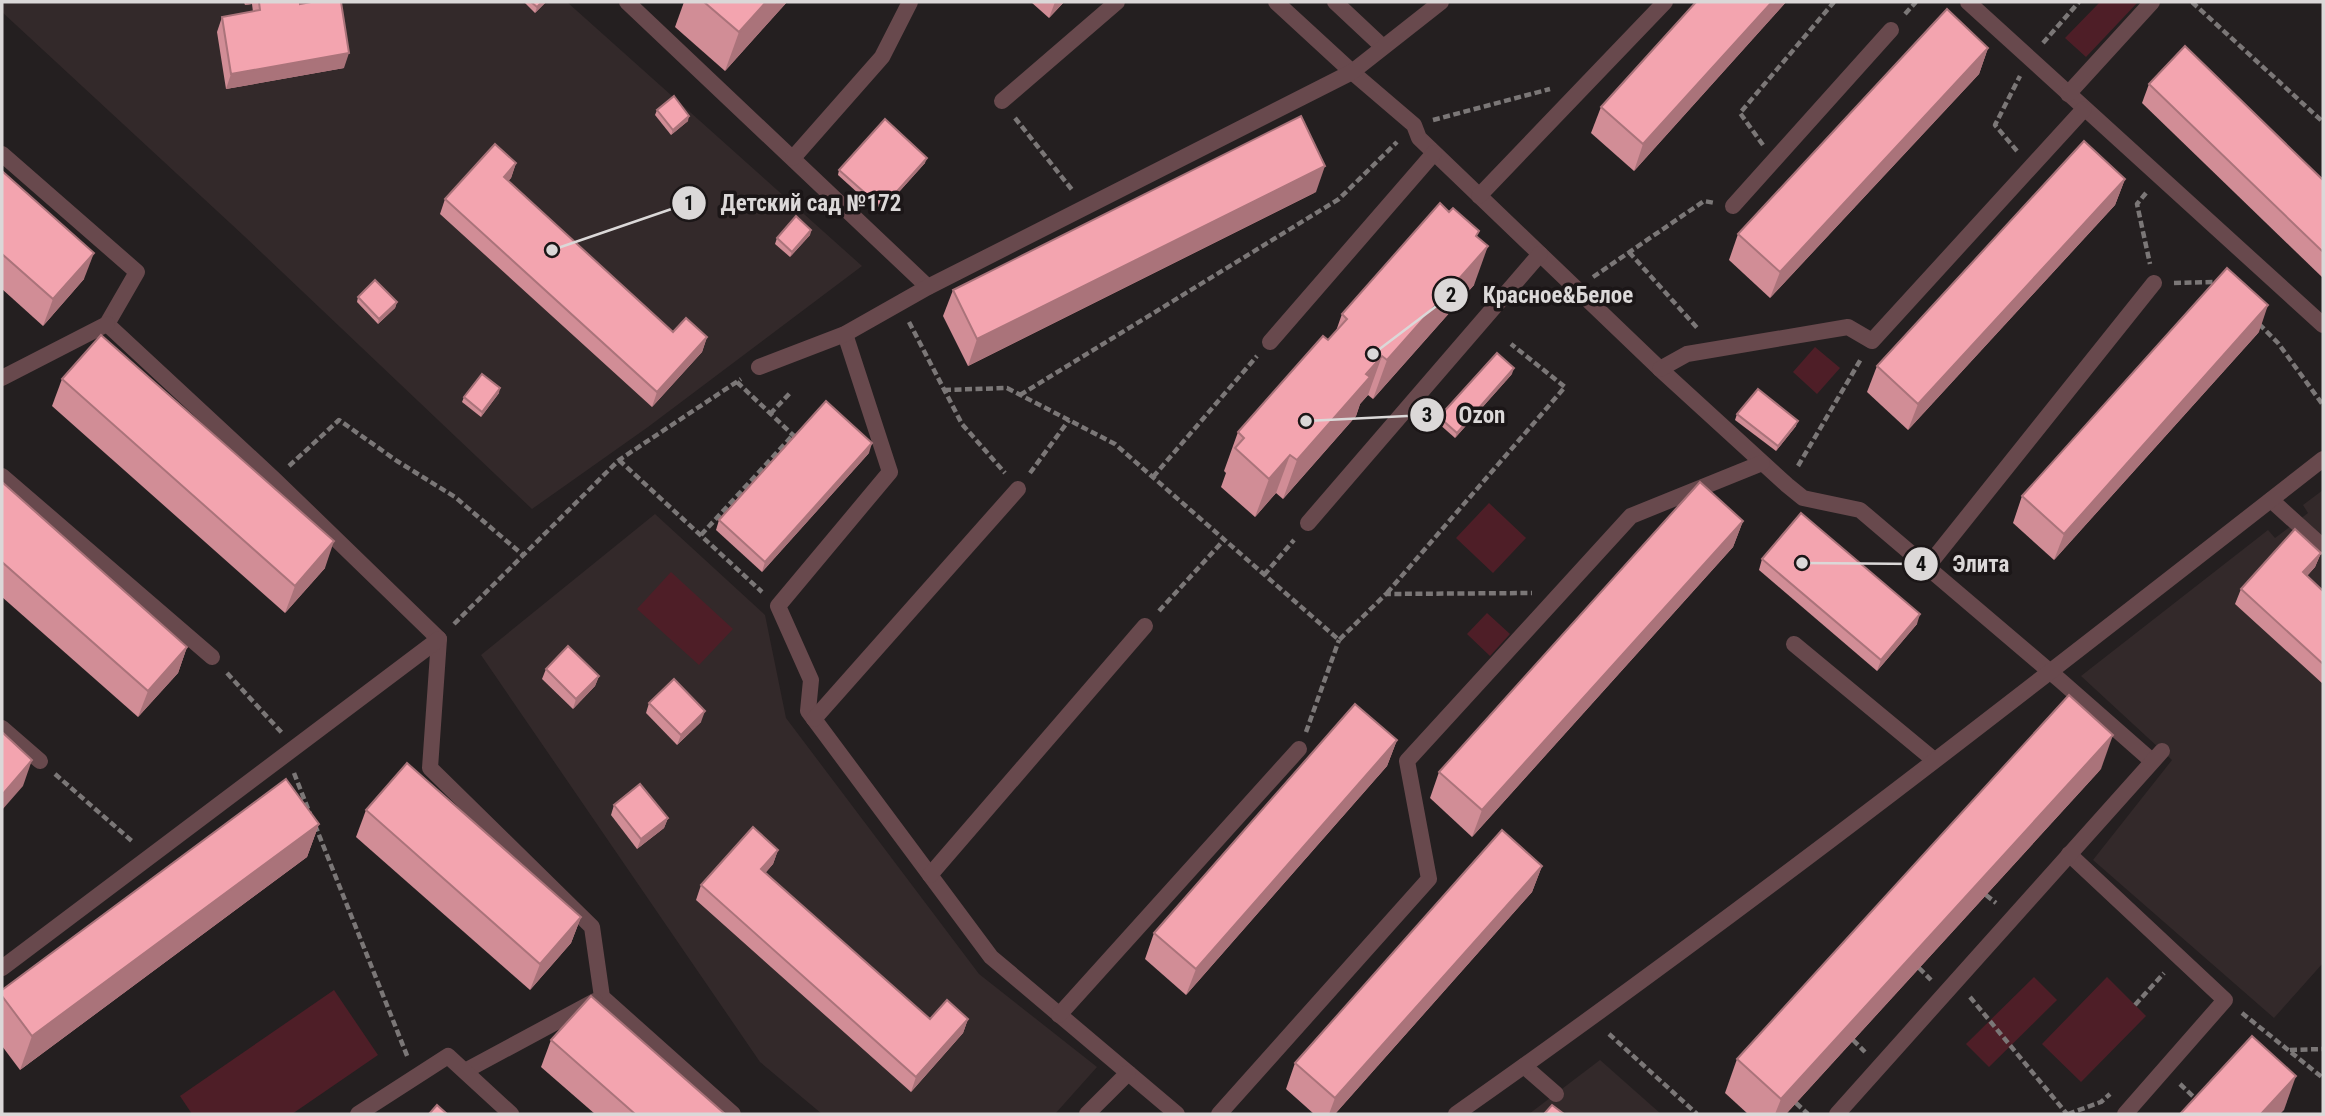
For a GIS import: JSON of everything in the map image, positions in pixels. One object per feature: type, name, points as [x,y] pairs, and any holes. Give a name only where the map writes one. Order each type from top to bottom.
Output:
[{"type":"lane","points":[[627,2],[928,287]]},
{"type":"lane","points":[[793,158],[882,57],[909,2]]},
{"type":"lane","points":[[1002,101],[1117,2]]},
{"type":"lane","points":[[1276,2],[1414,125],[1419,138],[1434,153],[1660,369],[1787,485],[1803,498],[1860,510],[2050,671],[2157,756],[1837,1114]]},
{"type":"lane","points":[[1335,2],[1383,47]]},
{"type":"lane","points":[[759,367],[845,334],[928,287],[1352,72],[1441,2]]},
{"type":"lane","points":[[1479,195],[1665,2]]},
{"type":"lane","points":[[1968,2],[2323,325]]},
{"type":"lane","points":[[2068,94],[2152,2]]},
{"type":"lane","points":[[1732,206],[1891,30]]},
{"type":"lane","points":[[1660,369],[1687,354],[1848,327],[1872,341],[2084,109]]},
{"type":"lane","points":[[1270,342],[1434,153]]},
{"type":"lane","points":[[2,154],[137,272],[107,324],[2,378]]},
{"type":"lane","points":[[1308,523],[1540,254]]},
{"type":"lane","points":[[1927,567],[2154,283]]},
{"type":"lane","points":[[107,324],[274,479],[439,639]]},
{"type":"lane","points":[[845,334],[890,472],[778,606],[811,680],[808,711],[991,957],[1177,1114]]},
{"type":"lane","points":[[1456,1114],[1934,760],[2323,459]]},
{"type":"lane","points":[[1219,1114],[1429,879],[1407,761],[1631,516],[1762,463]]},
{"type":"lane","points":[[2,476],[212,657]]},
{"type":"lane","points":[[814,719],[1018,489]]},
{"type":"lane","points":[[2271,500],[2323,547]]},
{"type":"lane","points":[[929,875],[1145,626]]},
{"type":"lane","points":[[2,968],[439,639]]},
{"type":"lane","points":[[439,639],[429,768],[592,927],[602,997],[733,1114]]},
{"type":"lane","points":[[1794,644],[1934,760]]},
{"type":"lane","points":[[2,728],[40,761]]},
{"type":"lane","points":[[1059,1015],[1299,749]]},
{"type":"lane","points":[[2069,855],[2225,1000],[2124,1114]]},
{"type":"lane","points":[[465,1071],[602,997]]},
{"type":"lane","points":[[358,1114],[448,1056],[511,1114]]},
{"type":"lane","points":[[1524,1066],[1556,1094]]},
{"type":"lane","points":[[1087,1114],[1128,1073]]},
{"type":"path","points":[[1774,160],[1740,113],[1834,2]]},
{"type":"path","points":[[2031,168],[1995,125],[2029,59],[2079,2]]},
{"type":"path","points":[[2192,2],[2323,122]]},
{"type":"path","points":[[1020,395],[1339,199],[1414,125],[1553,88]]},
{"type":"path","points":[[1002,101],[1086,207]]},
{"type":"path","points":[[2160,179],[2137,204],[2154,283],[2216,282],[2224,290]]},
{"type":"path","points":[[1576,289],[1704,201],[1732,206]]},
{"type":"path","points":[[1629,253],[1716,349]]},
{"type":"path","points":[[899,303],[962,424],[1018,489],[1069,420]]},
{"type":"path","points":[[2251,317],[2277,343],[2323,405]]},
{"type":"path","points":[[1787,485],[1872,341]]},
{"type":"path","points":[[1153,477],[1270,342]]},
{"type":"path","points":[[1299,749],[1339,640],[1386,594],[1565,387],[1511,344]]},
{"type":"path","points":[[439,639],[618,460],[759,367]]},
{"type":"path","points":[[701,535],[795,437],[737,382]]},
{"type":"path","points":[[944,390],[1007,388],[1115,444],[1339,640]]},
{"type":"path","points":[[770,414],[790,393]]},
{"type":"path","points":[[274,479],[339,420],[455,497],[523,555]]},
{"type":"path","points":[[618,460],[778,606]]},
{"type":"path","points":[[1264,575],[1308,523]]},
{"type":"path","points":[[1145,626],[1224,540]]},
{"type":"path","points":[[1386,594],[1561,593]]},
{"type":"path","points":[[212,657],[290,750],[416,1077]]},
{"type":"path","points":[[40,761],[150,856]]},
{"type":"path","points":[[2134,1004],[2178,956]]},
{"type":"path","points":[[1956,980],[2067,1114]]},
{"type":"path","points":[[2225,1000],[2323,1078]]},
{"type":"path","points":[[1609,1034],[1697,1114]]},
{"type":"path","points":[[2289,1050],[2323,1049]]},
{"type":"path","points":[[2164,1069],[2205,1108]]},
{"type":"path","points":[[1796,1102],[1808,1114]]},
{"type":"shaded area","points":[[2,2],[567,2],[862,266],[648,427],[532,509],[243,235],[2,12]]},
{"type":"shaded area","points":[[2100,2],[2138,2],[2086,57],[2065,38]]},
{"type":"shaded area","points":[[1815,347],[1840,368],[1817,394],[1793,372]]},
{"type":"shaded area","points":[[2323,490],[2323,963],[2274,1018],[2093,860],[2172,760],[2081,676],[2268,530],[2275,538],[2308,513],[2303,505]]},
{"type":"shaded area","points":[[1489,503],[1526,538],[1493,573],[1456,538]]},
{"type":"shaded area","points":[[655,514],[765,615],[786,718],[979,974],[1097,1067],[1055,1114],[822,1114],[760,1062],[481,655]]},
{"type":"shaded area","points":[[671,572],[733,629],[699,665],[637,609]]},
{"type":"shaded area","points":[[1487,613],[1510,634],[1490,656],[1467,634]]},
{"type":"shaded area","points":[[2034,977],[2057,1000],[1989,1067],[1966,1044]]},
{"type":"shaded area","points":[[2107,977],[2146,1016],[2081,1082],[2042,1044]]},
{"type":"shaded area","points":[[334,990],[378,1055],[292,1114],[192,1114],[180,1096]]},
{"type":"shaded area","points":[[1600,1060],[1661,1114],[1529,1114]]},
{"type":"building","points":[[259,2],[341,2],[349,53],[231,74],[222,17],[260,10]]},
{"type":"building","points":[[704,2],[766,2],[739,32]]},
{"type":"building","points":[[1696,2],[1772,2],[1643,144],[1601,107]]},
{"type":"building","points":[[1947,9],[1988,48],[1780,272],[1738,234]]},
{"type":"building","points":[[2185,46],[2323,180],[2323,252],[2149,84]]},
{"type":"building","points":[[674,96],[689,116],[673,130],[657,110]]},
{"type":"building","points":[[1301,116],[1325,166],[977,339],[953,290]]},
{"type":"building","points":[[885,119],[927,158],[882,208],[839,170]]},
{"type":"building","points":[[2084,141],[2125,179],[1918,404],[1877,366]]},
{"type":"building","points":[[495,144],[516,163],[504,177],[673,332],[686,318],[707,337],[657,392],[445,199]]},
{"type":"building","points":[[2,171],[94,253],[53,299],[2,254]]},
{"type":"building","points":[[1440,203],[1449,212],[1453,208],[1479,231],[1476,236],[1488,246],[1387,360],[1382,356],[1366,374],[1370,377],[1297,460],[1290,455],[1269,479],[1235,448],[1244,438],[1238,432],[1323,336],[1328,340],[1347,319],[1342,314]]},
{"type":"building","points":[[796,216],[811,230],[792,252],[777,238]]},
{"type":"building","points":[[2227,268],[2268,305],[2064,534],[2022,496]]},
{"type":"building","points":[[375,280],[397,302],[379,319],[358,297]]},
{"type":"building","points":[[101,335],[334,541],[295,586],[62,379]]},
{"type":"building","points":[[1497,353],[1514,368],[1457,433],[1439,417]]},
{"type":"building","points":[[482,374],[500,388],[482,412],[464,397]]},
{"type":"building","points":[[1758,389],[1798,421],[1778,446],[1737,414]]},
{"type":"building","points":[[826,401],[872,443],[765,562],[719,520]]},
{"type":"building","points":[[2,482],[187,647],[148,691],[2,562]]},
{"type":"building","points":[[1700,482],[1743,521],[1482,810],[1439,772]]},
{"type":"building","points":[[1801,513],[1920,614],[1881,660],[1762,559]]},
{"type":"building","points":[[2295,529],[2321,553],[2303,572],[2323,591],[2323,664],[2241,589]]},
{"type":"building","points":[[568,646],[599,676],[576,699],[546,669]]},
{"type":"building","points":[[674,679],[705,711],[681,735],[649,703]]},
{"type":"building","points":[[2069,695],[2113,735],[1781,1099],[1737,1059]]},
{"type":"building","points":[[1355,704],[1397,740],[1196,969],[1154,933]]},
{"type":"building","points":[[2,732],[32,760],[2,795]]},
{"type":"building","points":[[407,763],[581,917],[540,964],[366,810]]},
{"type":"building","points":[[286,779],[319,824],[32,1036],[2,996],[2,990]]},
{"type":"building","points":[[640,784],[668,818],[641,839],[614,805]]},
{"type":"building","points":[[753,827],[778,850],[761,869],[930,1019],[947,1000],[968,1019],[916,1077],[701,885]]},
{"type":"building","points":[[1502,830],[1542,866],[1335,1098],[1295,1063]]},
{"type":"building","points":[[591,996],[725,1114],[635,1114],[551,1040]]},
{"type":"building","points":[[2252,1036],[2296,1076],[2261,1114],[2180,1114]]},
{"type":"building","points":[[437,1105],[447,1114],[429,1114]]},
{"type":"building","points":[[1552,1105],[1564,1114],[1544,1114]]},
{"type":"place","name":"Детский сад №172","points":[[552,250]]},
{"type":"place","name":"Красное&Белое","points":[[1373,354]]},
{"type":"place","name":"Ozon","points":[[1306,421]]},
{"type":"place","name":"Элита","points":[[1802,563]]}]
